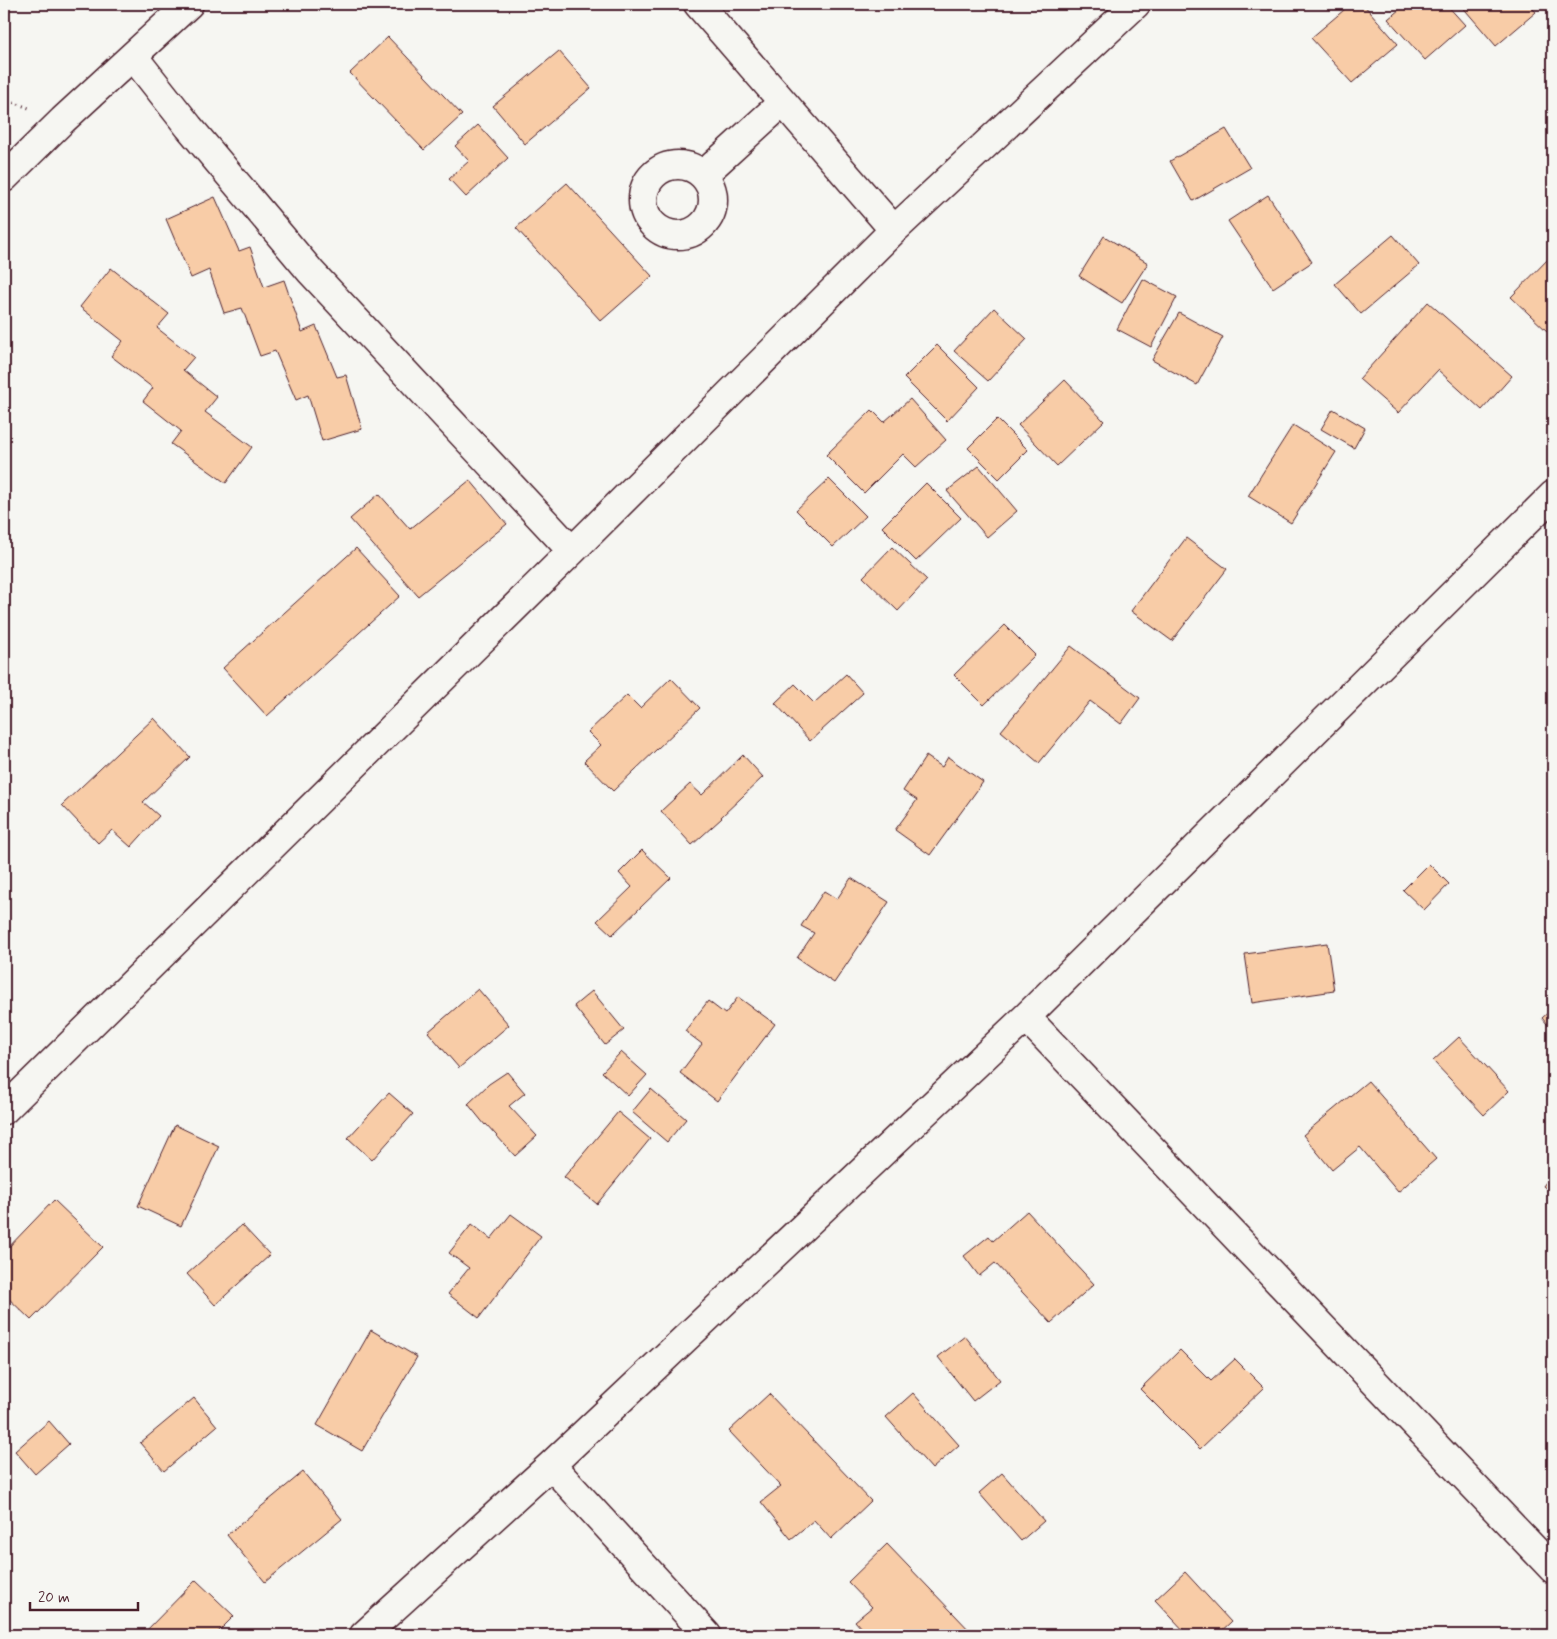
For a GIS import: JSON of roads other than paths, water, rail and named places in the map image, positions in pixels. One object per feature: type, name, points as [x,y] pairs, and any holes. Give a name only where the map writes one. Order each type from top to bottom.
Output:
[{"type":"street","points":[[4,178],[189,4]]},
{"type":"street","points":[[698,4],[894,230]]},
{"type":"street","points":[[4,1110],[572,551],[894,230],[1136,4]]},
{"type":"street","points":[[133,56],[189,127],[311,272],[572,551]]},
{"type":"street","points":[[703,175],[783,102]]},
{"type":"street","points":[[364,1635],[551,1465],[1026,1017],[1553,495]]},
{"type":"street","points":[[1026,1017],[1553,1570]]},
{"type":"street","points":[[551,1465],[707,1635]]}]
